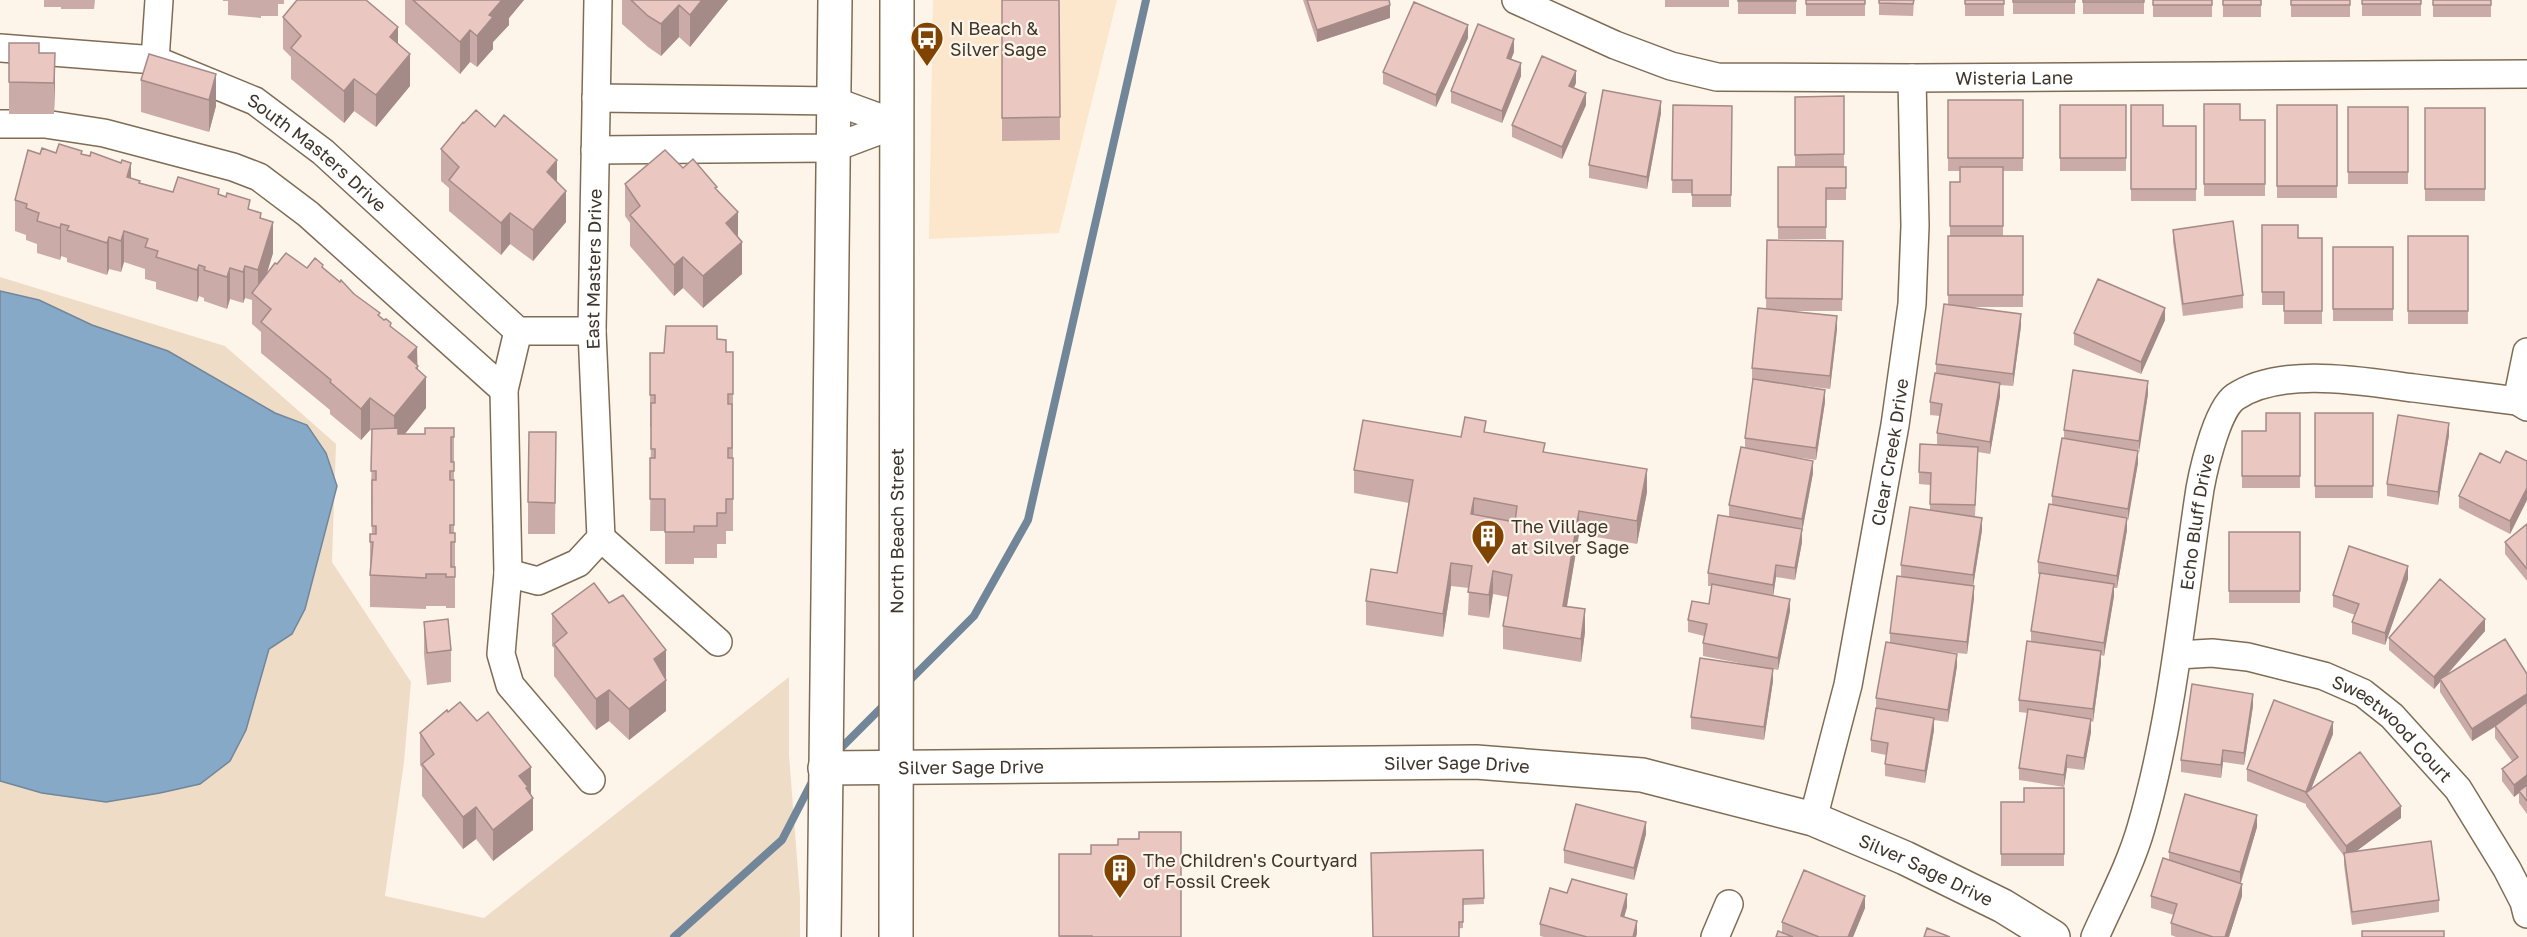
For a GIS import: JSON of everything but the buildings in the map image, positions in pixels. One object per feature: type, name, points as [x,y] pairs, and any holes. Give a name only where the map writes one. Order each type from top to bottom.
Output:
[{"type":"main road","points":[[824,937],[835,0]]},
{"type":"main road","name":"North Beach Street","points":[[896,937],[897,0]]},
{"type":"main road","name":"Silver Sage Drive","points":[[825,768],[1476,762],[1642,775],[1813,819],[1905,858],[2003,906],[2053,937]]},
{"type":"street","points":[[155,60],[159,0]]},
{"type":"street","name":"East Masters Drive","points":[[598,0],[592,331],[601,538]]},
{"type":"street","name":"Wisteria Lane","points":[[1516,0],[1671,66],[1717,77],[2527,75]]},
{"type":"street","name":"South Masters Drive","points":[[0,48],[155,60],[246,97],[282,120],[323,153],[518,332]]},
{"type":"street","name":"Clear Creek Drive","points":[[1813,819],[1848,685],[1895,424],[1912,304],[1914,226],[1912,78]]},
{"type":"street","points":[[596,98],[834,101],[897,124]]},
{"type":"street","points":[[0,124],[45,124],[94,131],[233,166],[259,177],[308,214],[504,390]]},
{"type":"street","points":[[595,150],[833,148],[897,124]]},
{"type":"street","points":[[591,780],[510,685],[501,654],[508,573],[504,390],[518,332],[592,331]]},
{"type":"street","points":[[2522,404],[2527,352]]},
{"type":"street","name":"Echo Bluff Drive","points":[[2095,937],[2126,869],[2140,829],[2155,773],[2178,655],[2201,480],[2222,412],[2235,397],[2260,387],[2288,380],[2341,378],[2522,404]]},
{"type":"street","points":[[508,573],[538,581],[578,563],[601,538],[718,642]]},
{"type":"street","name":"Sweetwood Court","points":[[2178,655],[2212,653],[2248,657],[2324,676],[2362,693],[2392,716],[2458,789],[2507,868],[2524,902],[2527,914]]},
{"type":"street","points":[[1715,937],[1729,904]]},
{"type":"shaded area","points":[[933,0],[1117,0],[1059,233],[929,239]]},
{"type":"shaded area","points":[[0,277],[225,346],[336,444],[332,562],[411,682],[404,762],[385,896],[484,918],[789,677],[789,755],[800,897],[800,937],[0,937]]},
{"type":"water","points":[[0,291],[39,300],[92,325],[168,351],[275,413],[307,425],[326,453],[337,486],[305,609],[292,634],[269,649],[246,730],[230,761],[200,784],[106,802],[42,793],[0,781]]},
{"type":"waterway","points":[[906,684],[974,616],[1028,520],[1146,0]]},
{"type":"waterway","points":[[835,754],[886,703]]},
{"type":"waterway","points":[[674,937],[782,840],[814,778]]},
{"type":"place","name":"N Beach & Silver Sage","points":[[927,67]]},
{"type":"place","name":"The Village at Silver Sage","points":[[1488,565]]},
{"type":"place","name":"The Children's Courtyard of Fossil Creek","points":[[1120,899]]}]
